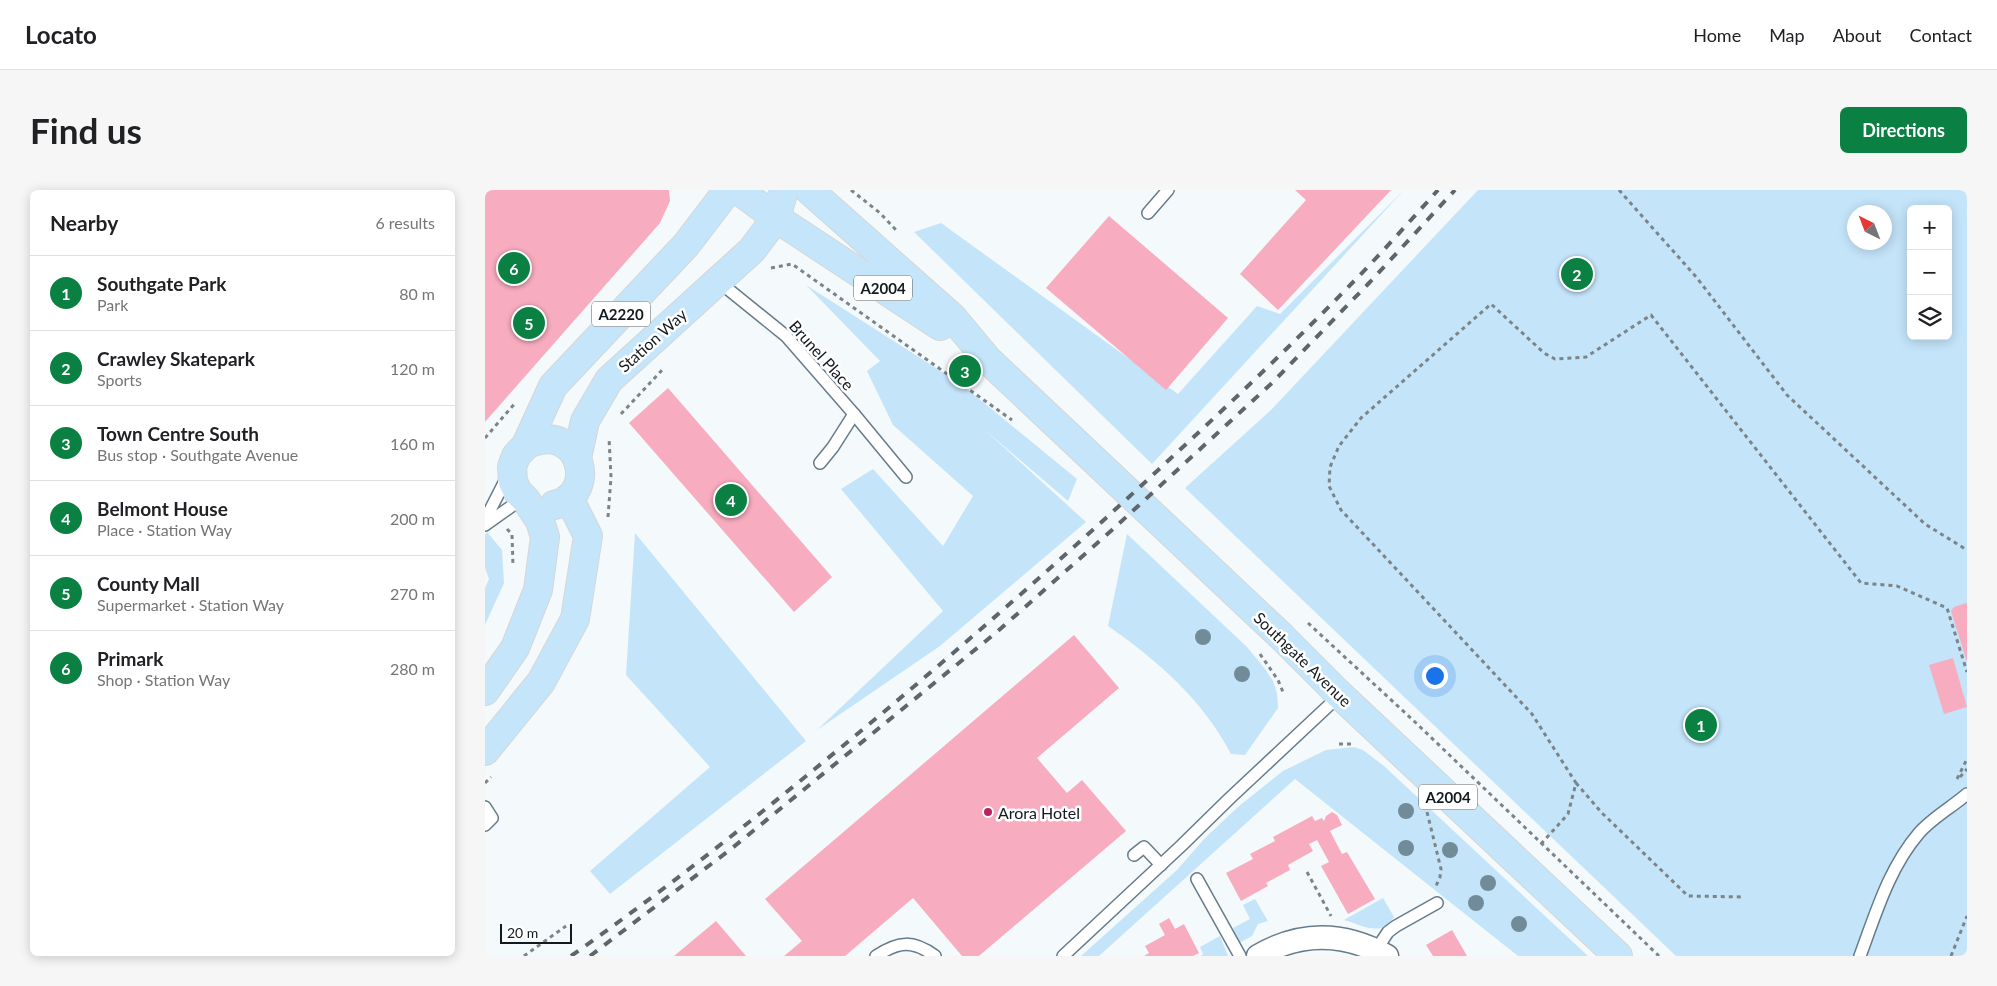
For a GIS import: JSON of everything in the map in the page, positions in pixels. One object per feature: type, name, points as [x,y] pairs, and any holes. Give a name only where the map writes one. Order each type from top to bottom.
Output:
[{"type":"main road","name":"A2220","points":[[519,456],[553,386],[686,245],[728,190]]},
{"type":"main road","name":"Southgate Avenue","points":[[738,190],[776,218],[907,303],[988,360]]},
{"type":"main road","name":"Station Way","points":[[569,498],[575,491],[579,480],[580,469],[577,458],[585,421],[609,380],[727,289],[752,250],[776,218],[784,190]]},
{"type":"main road","name":"Southgate Avenue","points":[[809,190],[953,318],[988,360],[1618,956]]},
{"type":"main road","points":[[485,691],[515,648],[538,590],[545,537],[539,521],[513,482],[519,456],[544,438],[565,444],[577,458]]},
{"type":"main road","points":[[491,761],[541,682],[575,619],[588,536],[569,498],[559,504],[547,507],[535,505],[525,499]]},
{"type":"street","points":[[1258,956],[1274,947],[1293,940],[1328,938],[1339,939],[1382,953]]},
{"type":"lane","points":[[1148,213],[1168,190]]},
{"type":"lane","name":"Brunel Place","points":[[727,289],[786,336],[854,414],[833,447],[820,463]]},
{"type":"lane","points":[[854,414],[907,476]]},
{"type":"lane","points":[[485,520],[519,456]]},
{"type":"lane","points":[[485,525],[525,499]]},
{"type":"lane","points":[[1063,956],[1340,695]]},
{"type":"lane","points":[[1860,956],[1886,885],[1903,855],[1921,831],[1967,794]]},
{"type":"lane","points":[[485,807],[489,821]]},
{"type":"lane","points":[[1134,855],[1144,847],[1161,865]]},
{"type":"lane","points":[[1197,879],[1240,956]]},
{"type":"lane","points":[[1382,953],[1388,932],[1395,926],[1436,904]]},
{"type":"lane","points":[[876,956],[905,943],[921,947],[935,956]]},
{"type":"path","points":[[1619,190],[1697,278],[1787,395],[1925,524],[1967,550]]},
{"type":"path","points":[[727,289],[772,268],[792,264],[1015,422]]},
{"type":"path","points":[[1744,897],[1688,896],[1602,813],[1576,783],[1532,714],[1341,510],[1329,486],[1330,467],[1339,446],[1361,418],[1491,304],[1544,353],[1555,359],[1586,357],[1651,315],[1861,583],[1897,586],[1947,608],[1967,672]]},
{"type":"path","points":[[615,420],[668,363]]},
{"type":"path","points":[[608,525],[611,477],[609,437]]},
{"type":"path","points":[[497,516],[512,534],[513,569]]},
{"type":"path","points":[[1254,648],[1270,667],[1283,692]]},
{"type":"path","points":[[485,783],[491,761]]},
{"type":"path","points":[[1956,781],[1967,769]]},
{"type":"path","points":[[1541,844],[1568,814],[1576,783]]},
{"type":"path","points":[[1427,810],[1441,869],[1441,877],[1432,894],[1436,904]]},
{"type":"path","points":[[1307,872],[1338,929],[1339,939]]},
{"type":"path","points":[[1951,956],[1967,916]]},
{"type":"path","points":[[524,956],[566,926]]},
{"type":"shaded area","points":[[1404,190],[1152,464],[914,232],[941,223],[1178,394],[1257,306],[1280,314]]},
{"type":"shaded area","points":[[1478,190],[1967,190],[1967,956],[1676,956],[1185,488],[1271,410]]},
{"type":"shaded area","points":[[806,285],[961,384],[1077,479],[1068,501],[985,430],[1086,522],[940,646],[817,730],[943,611],[841,489],[873,469],[943,546],[973,496],[893,425],[867,371],[880,361]]},
{"type":"shaded area","points":[[487,532],[502,550],[504,583],[485,625],[485,588],[489,579],[485,568],[485,535]]},
{"type":"shaded area","points":[[635,533],[806,741],[610,894],[590,871],[710,767],[626,675]]},
{"type":"shaded area","points":[[1127,534],[1247,647],[1273,681],[1277,693],[1278,708],[1245,755],[1231,754],[1207,716],[1177,682],[1144,653],[1108,626]]},
{"type":"shaded area","points":[[1354,747],[1363,750],[1384,766],[1588,956],[1518,956],[1295,779],[1099,956],[1081,956],[1177,870],[1205,838],[1239,806],[1283,771],[1326,750]]},
{"type":"shaded area","points":[[1383,898],[1394,917],[1383,927],[1364,927],[1344,920]]},
{"type":"shaded area","points":[[1255,899],[1268,921],[1258,924],[1252,936],[1239,943],[1236,940],[1233,928],[1250,919],[1243,905]]},
{"type":"shaded area","points":[[1220,936],[1228,956],[1201,956],[1203,954],[1200,947]]},
{"type":"building","points":[[485,190],[669,190],[670,201],[660,223],[485,422]]},
{"type":"building","points":[[1295,190],[1391,190],[1278,310],[1240,274],[1306,200]]},
{"type":"building","points":[[1109,216],[1228,318],[1166,390],[1046,288]]},
{"type":"building","points":[[668,388],[832,577],[794,612],[629,423]]},
{"type":"building","points":[[1967,603],[1967,662],[1951,611],[1954,607]]},
{"type":"building","name":"Arora Hotel","points":[[1074,635],[1119,688],[1037,758],[1067,793],[1082,780],[1126,831],[979,956],[962,956],[913,898],[845,956],[784,956],[802,941],[765,899]]},
{"type":"building","points":[[1953,658],[1967,707],[1944,714],[1929,665]]},
{"type":"building","points":[[1332,812],[1337,815],[1342,825],[1330,831],[1342,854],[1347,852],[1375,899],[1348,914],[1321,866],[1329,862],[1317,840],[1309,844],[1313,851],[1288,865],[1290,870],[1266,883],[1268,886],[1241,901],[1226,873],[1253,859],[1250,854],[1275,841],[1273,837],[1312,816],[1315,821],[1322,818],[1324,821],[1326,816]]},
{"type":"building","points":[[1169,918],[1175,929],[1184,924],[1199,953],[1193,956],[1144,956],[1149,953],[1145,946],[1165,935],[1159,924]]},
{"type":"building","points":[[716,921],[746,956],[674,956]]},
{"type":"building","points":[[1452,930],[1467,956],[1433,956],[1426,945]]},
{"type":"railway","points":[[571,956],[694,865],[774,802],[963,645],[1137,490],[1290,346],[1369,265],[1438,190]]},
{"type":"railway","points":[[590,956],[731,849],[998,631],[1112,530],[1272,383],[1370,282],[1455,190]]},
{"type":"place","name":"Primark","points":[[514,268]]},
{"type":"place","name":"Crawley Skatepark","points":[[1577,274]]},
{"type":"place","name":"County Mall","points":[[529,323]]},
{"type":"place","name":"Town Centre South","points":[[965,371]]},
{"type":"place","name":"Belmont House","points":[[731,500]]},
{"type":"place","name":"Southgate Park","points":[[1701,725]]},
{"type":"place","name":"Arora Hotel","points":[[988,812]]}]
